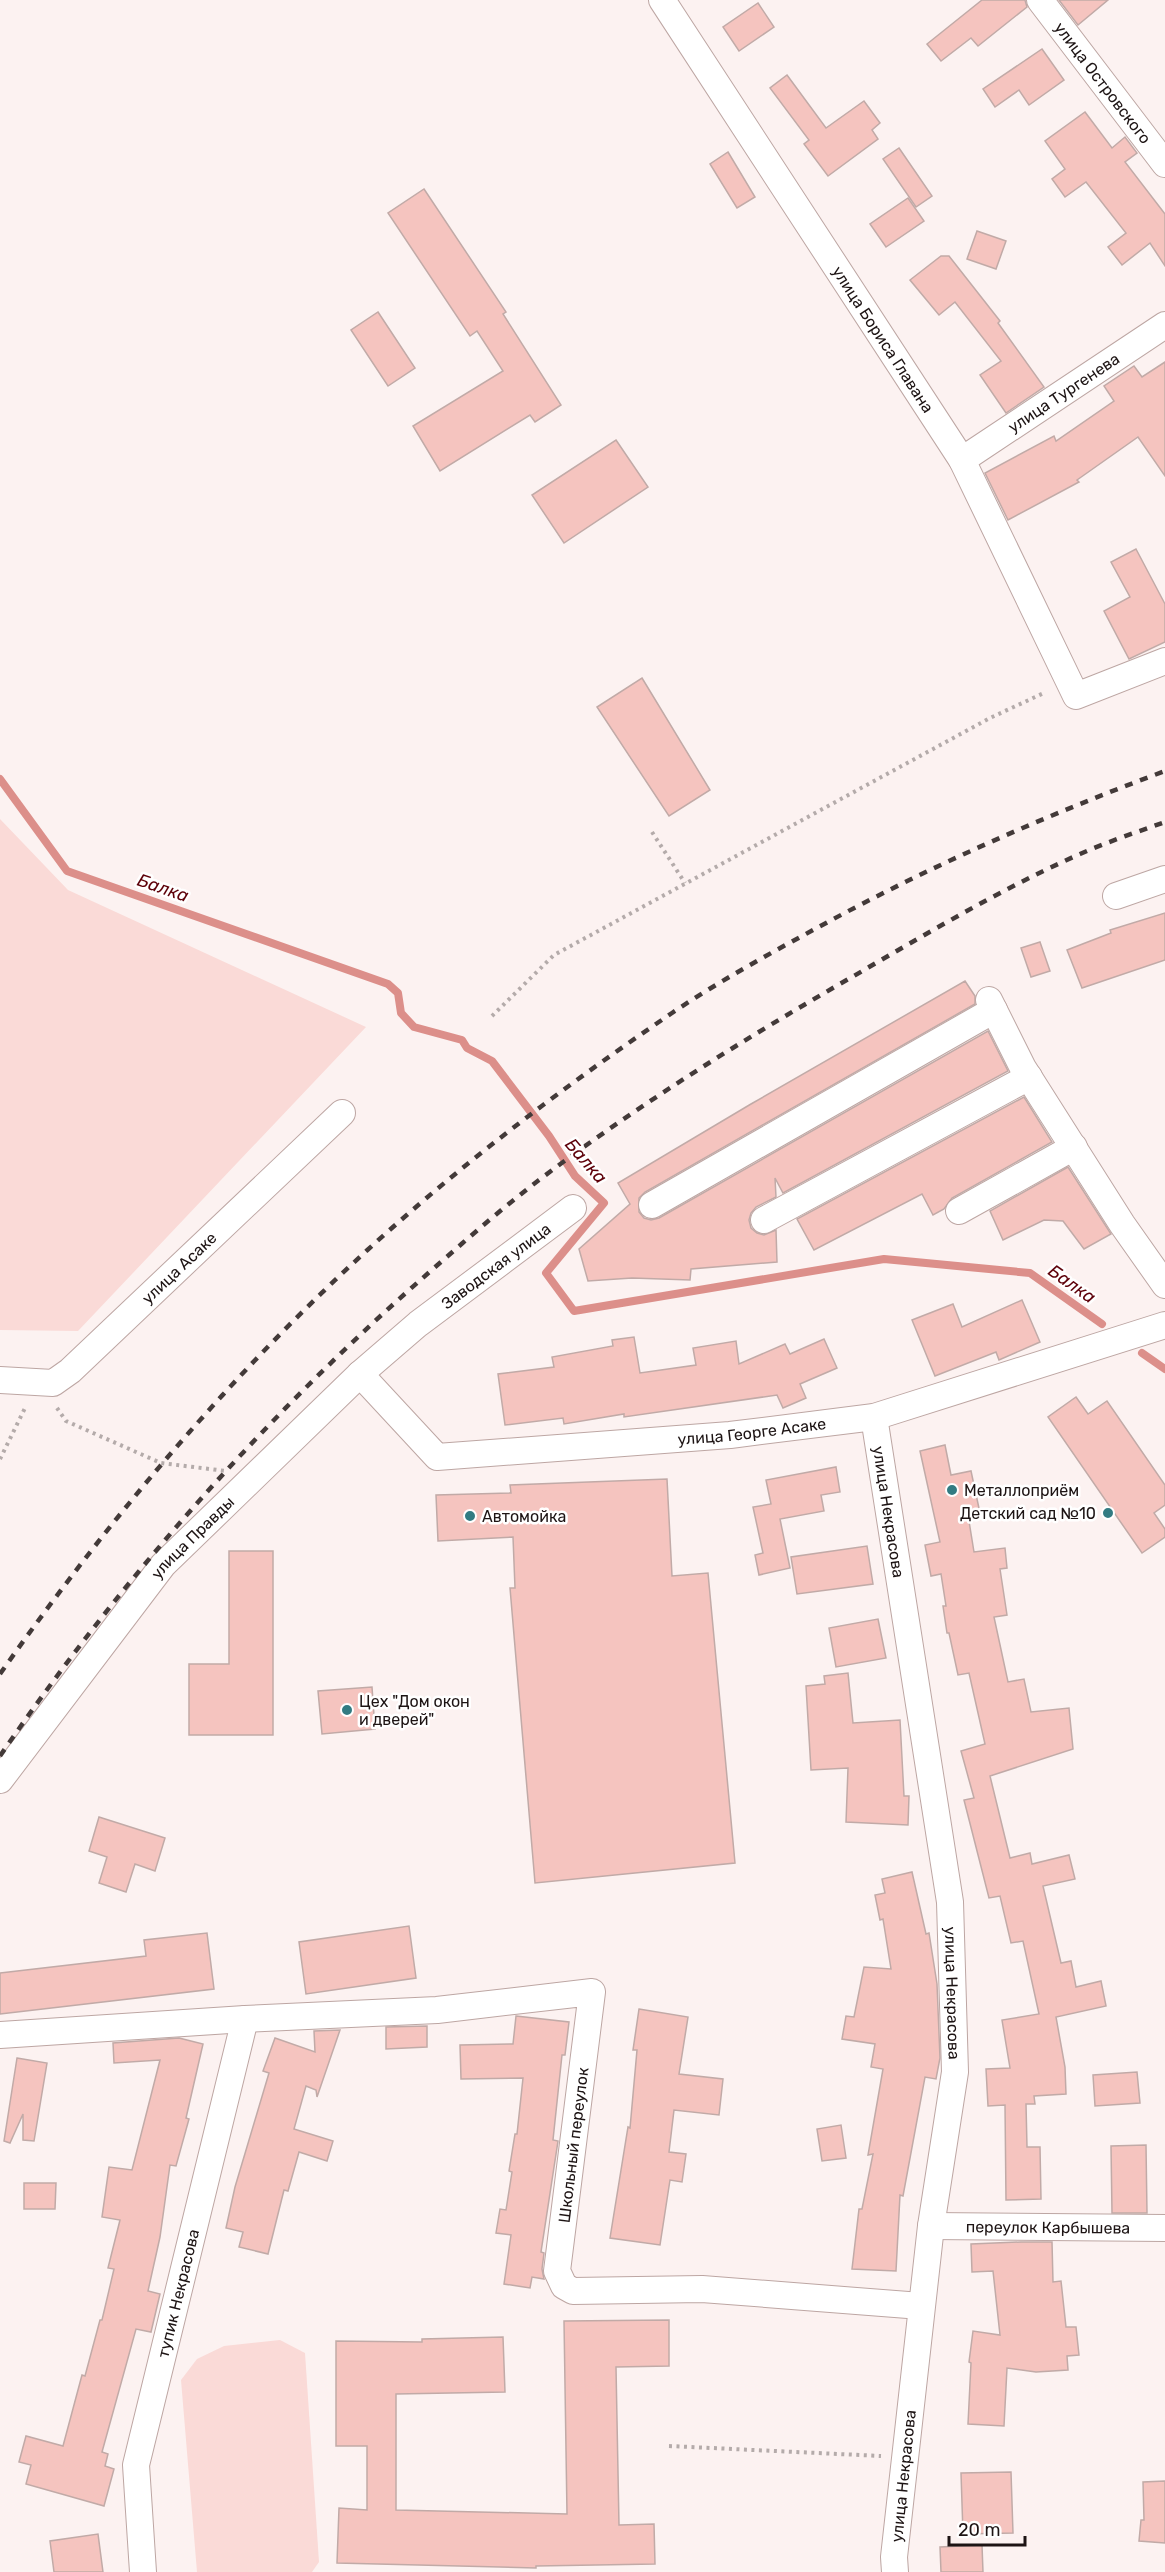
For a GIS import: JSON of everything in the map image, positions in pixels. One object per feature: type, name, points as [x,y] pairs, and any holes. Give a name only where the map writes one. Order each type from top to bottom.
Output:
[{"type":"street","name":"улица Бориса Главана","points":[[662,0],[962,460],[1072,689]]},
{"type":"street","name":"улица Островского","points":[[1040,0],[1165,164]]},
{"type":"street","name":"улица Тургенева","points":[[962,460],[1165,326]]},
{"type":"street","points":[[1072,689],[1165,661]]},
{"type":"street","points":[[1116,896],[1165,879]]},
{"type":"street","points":[[652,1205],[991,1005],[1029,1077],[1122,1224],[1165,1285]]},
{"type":"street","points":[[764,1220],[1029,1077]]},
{"type":"street","name":"улица Асаке","points":[[0,1380],[53,1383],[70,1371],[342,1113]]},
{"type":"street","points":[[959,1211],[1074,1147]]},
{"type":"street","name":"Заводская улица","points":[[418,1324],[573,1208]]},
{"type":"street","name":"улица Правды","points":[[0,1780],[163,1565],[360,1374],[418,1324]]},
{"type":"street","name":"улица Георге Асаке","points":[[360,1374],[437,1457],[730,1435],[874,1418],[1165,1325]]},
{"type":"street","name":"улица Некрасова","points":[[874,1418],[950,1902],[955,2072],[921,2306],[894,2557],[895,2572]]},
{"type":"street","name":"Школьный переулок","points":[[244,2019],[437,2010],[592,1992],[557,2271],[564,2286],[573,2291],[702,2289],[921,2306]]},
{"type":"street","points":[[0,2035],[244,2019]]},
{"type":"street","name":"тупик Некрасова","points":[[143,2572],[136,2465],[244,2019]]},
{"type":"street","name":"переулок Карбышева","points":[[931,2226],[1165,2228]]},
{"type":"path","points":[[492,1016],[554,954],[990,717],[1072,689]]},
{"type":"path","points":[[652,832],[685,883]]},
{"type":"path","points":[[0,1459],[38,1383]]},
{"type":"path","points":[[66,1421],[161,1463],[256,1475]]},
{"type":"path","points":[[669,2446],[906,2457]]},
{"type":"shaded area","points":[[0,819],[68,890],[366,1027],[78,1331],[0,1330]]},
{"type":"shaded area","points":[[280,2340],[305,2353],[319,2562],[312,2572],[197,2572],[181,2380],[197,2359],[224,2346]]},
{"type":"building","points":[[982,0],[1025,0],[1027,7],[978,46],[971,38],[941,61],[927,44]]},
{"type":"building","points":[[1059,0],[1108,0],[1078,25]]},
{"type":"building","points":[[758,3],[774,27],[739,51],[723,27]]},
{"type":"building","points":[[1042,49],[1064,80],[1029,105],[1019,90],[995,107],[983,89]]},
{"type":"building","points":[[787,75],[826,128],[864,101],[880,123],[872,130],[878,139],[828,176],[804,144],[809,140],[770,88]]},
{"type":"building","points":[[1085,112],[1112,148],[1125,137],[1137,153],[1125,162],[1165,214],[1165,266],[1150,243],[1122,265],[1108,247],[1126,233],[1086,182],[1065,197],[1052,179],[1065,169],[1045,141]]},
{"type":"building","points":[[899,148],[932,196],[916,207],[883,159]]},
{"type":"building","points":[[728,152],[755,197],[737,208],[710,164]]},
{"type":"building","points":[[424,189],[506,312],[503,314],[561,405],[535,422],[530,415],[440,471],[413,426],[503,371],[477,331],[470,336],[388,213]]},
{"type":"building","points":[[908,198],[924,221],[886,247],[870,224]]},
{"type":"building","points":[[977,231],[1006,241],[996,269],[967,259]]},
{"type":"building","points":[[941,256],[949,256],[1000,321],[998,323],[1044,387],[1006,413],[980,375],[1001,361],[955,302],[939,315],[910,280]]},
{"type":"building","points":[[378,312],[415,368],[388,386],[351,330]]},
{"type":"building","points":[[1165,362],[1165,476],[1138,437],[1077,480],[1079,482],[1008,520],[985,473],[1054,436],[1056,441],[1114,401],[1104,386],[1134,366],[1142,377]]},
{"type":"building","points":[[616,440],[648,487],[564,543],[532,495]]},
{"type":"building","points":[[1136,549],[1165,604],[1165,642],[1129,659],[1104,611],[1130,597],[1111,562]]},
{"type":"building","points":[[642,678],[710,790],[669,816],[597,707]]},
{"type":"building","points":[[1165,913],[1165,960],[1082,988],[1067,950],[1111,933],[1110,930]]},
{"type":"building","points":[[1040,942],[1050,971],[1031,977],[1021,948]]},
{"type":"building","points":[[965,981],[975,996],[975,1004],[645,1192],[639,1198],[639,1212],[644,1218],[651,1220],[659,1218],[988,1031],[1008,1071],[783,1193],[775,1178],[776,1197],[756,1207],[749,1220],[751,1228],[757,1233],[764,1235],[776,1230],[777,1262],[691,1269],[690,1280],[632,1278],[588,1281],[579,1249],[630,1204],[618,1183]]},
{"type":"building","points":[[1024,1097],[1052,1142],[952,1198],[944,1209],[933,1215],[922,1194],[814,1250],[797,1219]]},
{"type":"building","points":[[1068,1167],[1111,1234],[1084,1249],[1063,1221],[1044,1220],[1003,1240],[990,1211]]},
{"type":"building","points":[[1022,1300],[1040,1342],[999,1360],[996,1352],[935,1376],[912,1320],[953,1304],[962,1327]]},
{"type":"building","points":[[634,1337],[640,1373],[696,1365],[693,1348],[736,1341],[739,1364],[785,1344],[790,1354],[824,1339],[837,1368],[800,1384],[806,1398],[783,1408],[777,1395],[624,1417],[624,1414],[564,1424],[563,1418],[505,1425],[498,1374],[554,1367],[552,1357],[613,1346],[612,1340]]},
{"type":"building","points":[[1076,1397],[1088,1414],[1107,1401],[1165,1485],[1165,1505],[1154,1513],[1165,1529],[1165,1537],[1142,1553],[1048,1417]]},
{"type":"building","points":[[945,1445],[951,1475],[971,1471],[980,1513],[968,1515],[974,1552],[1005,1548],[1007,1568],[1000,1569],[1007,1615],[994,1617],[1008,1682],[1024,1679],[1031,1712],[1069,1708],[1073,1749],[990,1776],[1010,1858],[1030,1853],[1032,1864],[1069,1855],[1075,1879],[1043,1886],[1061,1963],[1071,1961],[1076,1987],[1101,1981],[1106,2006],[1056,2017],[1065,2067],[1066,2094],[1034,2096],[1035,2104],[1026,2104],[1027,2147],[1040,2147],[1041,2199],[1006,2200],[1005,2105],[988,2106],[986,2069],[1010,2068],[1002,2020],[1039,2014],[1023,1941],[1011,1943],[1000,1896],[989,1898],[964,1800],[974,1798],[961,1751],[985,1744],[969,1673],[958,1675],[949,1633],[947,1633],[941,1574],[931,1576],[925,1545],[940,1542],[920,1451]]},
{"type":"building","points":[[836,1467],[840,1492],[821,1495],[824,1511],[780,1519],[790,1568],[759,1575],[755,1555],[763,1553],[753,1507],[771,1504],[766,1480]]},
{"type":"building","points":[[667,1479],[672,1576],[708,1573],[735,1863],[535,1883],[510,1588],[515,1588],[513,1537],[438,1541],[436,1495],[511,1493],[510,1485]]},
{"type":"building","points":[[867,1546],[873,1584],[797,1594],[791,1557]]},
{"type":"building","points":[[229,1551],[273,1551],[273,1735],[189,1735],[189,1664],[229,1664]]},
{"type":"building","points":[[878,1619],[886,1658],[836,1667],[829,1628]]},
{"type":"building","points":[[848,1673],[853,1723],[900,1720],[904,1796],[909,1796],[908,1825],[846,1822],[848,1768],[811,1770],[806,1686],[825,1684],[824,1676]]},
{"type":"building","name":"Цех \"Дом окон и дверей\"","points":[[372,1687],[375,1729],[322,1734],[318,1691]]},
{"type":"building","points":[[99,1817],[165,1838],[155,1871],[135,1864],[126,1892],[99,1883],[107,1857],[89,1851]]},
{"type":"building","points":[[912,1872],[926,1934],[929,1933],[937,1984],[940,2058],[936,2079],[925,2077],[903,2196],[900,2195],[896,2271],[852,2269],[859,2209],[862,2209],[873,2154],[868,2155],[883,2069],[871,2067],[875,2044],[842,2039],[846,2016],[854,2017],[864,1967],[891,1969],[883,1919],[880,1920],[875,1895],[885,1893],[882,1879]]},
{"type":"building","points":[[409,1926],[416,1978],[306,1994],[299,1942]]},
{"type":"building","points":[[207,1933],[214,1989],[0,2014],[0,1973],[146,1956],[144,1940]]},
{"type":"building","points":[[639,2009],[688,2017],[679,2074],[723,2079],[719,2115],[674,2110],[669,2152],[686,2154],[682,2182],[670,2180],[660,2245],[610,2238],[628,2127],[630,2128],[637,2050],[633,2050]]},
{"type":"building","points":[[516,2016],[569,2022],[565,2055],[562,2055],[553,2140],[558,2141],[541,2252],[544,2253],[542,2269],[544,2279],[532,2277],[530,2288],[504,2284],[511,2235],[496,2233],[500,2209],[506,2210],[512,2172],[509,2171],[515,2134],[517,2134],[523,2078],[461,2079],[460,2045],[513,2044]]},
{"type":"building","points":[[427,2026],[427,2047],[386,2049],[386,2027]]},
{"type":"building","points":[[340,2030],[317,2097],[316,2090],[306,2086],[294,2129],[333,2141],[327,2161],[299,2152],[288,2191],[284,2190],[268,2254],[239,2247],[243,2232],[226,2228],[235,2187],[269,2073],[263,2071],[275,2038],[315,2052],[314,2031]]},
{"type":"building","points":[[179,2038],[203,2044],[186,2118],[189,2119],[176,2166],[170,2165],[160,2237],[148,2291],[160,2294],[151,2332],[136,2329],[102,2452],[108,2454],[105,2466],[114,2469],[104,2506],[26,2484],[31,2465],[19,2462],[26,2436],[63,2446],[82,2375],[85,2376],[100,2320],[102,2320],[114,2269],[108,2268],[120,2220],[102,2217],[109,2167],[132,2170],[160,2060],[114,2063],[113,2043]]},
{"type":"building","points":[[17,2058],[47,2063],[34,2141],[23,2140],[23,2114],[10,2143],[4,2141]]},
{"type":"building","points":[[1137,2072],[1140,2103],[1095,2106],[1093,2075]]},
{"type":"building","points":[[841,2125],[846,2158],[822,2161],[817,2129]]},
{"type":"building","points":[[1146,2145],[1147,2213],[1112,2213],[1111,2146]]},
{"type":"building","points":[[24,2183],[56,2183],[55,2209],[24,2209]]},
{"type":"building","points":[[1052,2242],[1053,2282],[1061,2281],[1066,2327],[1076,2327],[1079,2355],[1067,2356],[1068,2370],[1036,2372],[1007,2368],[1004,2426],[968,2424],[971,2363],[969,2362],[973,2331],[1000,2335],[993,2271],[972,2272],[971,2244]]},
{"type":"building","points":[[669,2320],[669,2366],[616,2367],[619,2525],[654,2524],[655,2564],[536,2566],[536,2568],[337,2563],[339,2508],[367,2510],[367,2446],[336,2446],[336,2341],[422,2342],[422,2339],[503,2337],[505,2392],[396,2394],[396,2510],[567,2514],[564,2321]]},
{"type":"building","points":[[1011,2472],[1013,2533],[963,2534],[961,2473]]},
{"type":"building","points":[[1165,2481],[1165,2543],[1139,2541],[1141,2520],[1144,2520],[1143,2482]]},
{"type":"building","points":[[98,2534],[103,2572],[54,2572],[50,2541]]},
{"type":"building","points":[[982,2545],[983,2572],[941,2572],[940,2547]]},
{"type":"waterway","name":"Балка","points":[[0,779],[67,871],[388,984],[398,993],[401,1013],[414,1027],[462,1040],[467,1048],[492,1061],[549,1136],[575,1176],[604,1203],[546,1273],[574,1311],[884,1259],[1030,1273],[1102,1324]]},
{"type":"waterway","name":"Балка","points":[[1142,1353],[1165,1369]]},
{"type":"railway","points":[[0,1674],[45,1611],[140,1490],[242,1374],[351,1265],[440,1186],[505,1134],[604,1060],[672,1013],[779,949],[900,884],[943,864],[1031,824],[1165,771]]},
{"type":"railway","points":[[0,1756],[46,1691],[143,1566],[247,1448],[359,1336],[523,1192],[614,1125],[692,1074],[771,1024],[908,945],[993,897],[1080,854],[1165,822]]},
{"type":"place","name":"Металлоприём","points":[[952,1490]]},
{"type":"place","name":"Детский сад №10","points":[[1108,1513]]},
{"type":"place","name":"Автомойка","points":[[470,1516]]},
{"type":"place","name":"Цех \"Дом окон и дверей\"","points":[[347,1710]]}]
